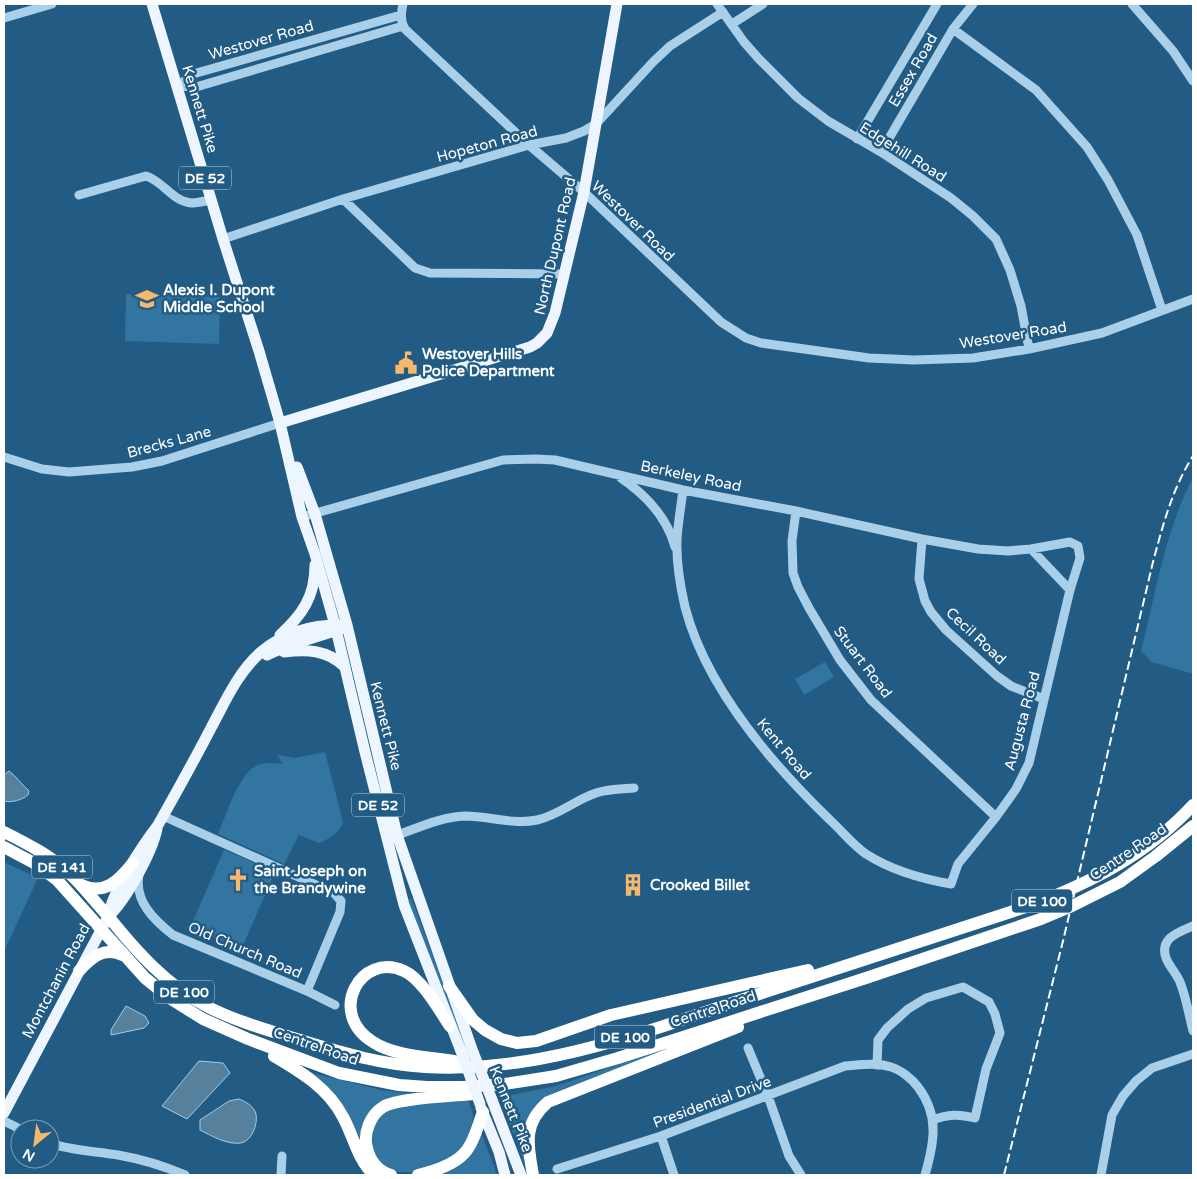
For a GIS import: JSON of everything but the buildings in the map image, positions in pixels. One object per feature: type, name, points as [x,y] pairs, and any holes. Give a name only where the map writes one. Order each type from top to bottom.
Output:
[{"type":"highway","name":"Centre Road","points":[[108,917],[155,969],[186,994],[222,1014],[356,1057],[401,1065],[426,1067],[484,1066],[521,1062],[587,1048],[1008,913],[1075,888],[1123,863],[1165,832],[1193,805]]},
{"type":"highway","name":"Centre Road","points":[[122,954],[153,986],[192,1013],[248,1039],[339,1073],[399,1085],[428,1087],[480,1086],[534,1080],[556,1076],[618,1058],[1040,919],[1072,906],[1112,886],[1156,856],[1193,826]]},
{"type":"highway","name":"DE 141","points":[[4,832],[44,853],[61,866],[81,884],[108,917]]},
{"type":"highway","name":"DE 141","points":[[4,847],[34,863],[57,880],[122,954]]},
{"type":"highway","points":[[81,884],[91,888],[108,887],[138,863]]},
{"type":"highway","points":[[79,971],[92,958],[102,953],[110,951],[122,954]]},
{"type":"highway","points":[[449,986],[473,1020],[485,1030],[501,1039],[517,1042],[536,1041],[611,1015],[871,956]]},
{"type":"highway","points":[[533,1175],[527,1138],[537,1114],[548,1102],[716,1035],[869,981],[909,963]]},
{"type":"highway","points":[[450,1026],[415,978],[404,971],[389,968],[373,970],[362,978],[354,989],[350,1000],[354,1024],[374,1043],[388,1049],[411,1054],[484,1066]]},
{"type":"highway","points":[[248,1039],[320,1086],[343,1117],[364,1164],[374,1175]]},
{"type":"highway","points":[[391,1175],[376,1167],[366,1146],[366,1130],[382,1107],[412,1100],[532,1087],[594,1069],[618,1058]]},
{"type":"highway","points":[[418,1175],[438,1170],[467,1151],[474,1137],[481,1108]]},
{"type":"main road","name":"Kennett Pike","points":[[152,4],[223,239],[260,351],[280,423],[302,517],[339,627],[344,667],[392,837],[521,1175]]},
{"type":"main road","name":"North Dupont Road","points":[[280,423],[534,345],[544,336],[552,324],[584,192],[617,4]]},
{"type":"main road","name":"Kennett Pike","points":[[280,423],[315,514],[339,627],[392,837],[404,905],[498,1152],[505,1175]]},
{"type":"main road","points":[[265,652],[292,624],[307,604],[314,578],[315,554]]},
{"type":"main road","name":"Montchanin Road","points":[[4,1113],[108,917],[113,900],[138,863],[143,844],[161,821],[242,674],[285,636],[314,627],[339,627]]},
{"type":"main road","points":[[265,652],[309,650],[331,656],[344,667]]},
{"type":"street","points":[[4,18],[52,4]]},
{"type":"street","points":[[403,4],[401,14],[403,26]]},
{"type":"street","name":"Edgehill Road","points":[[717,4],[744,42],[798,98],[828,121],[881,152],[951,198],[973,216],[996,239],[1010,270],[1021,306],[1029,349]]},
{"type":"street","points":[[732,24],[763,4]]},
{"type":"street","name":"Essex Road","points":[[857,139],[937,4]]},
{"type":"street","name":"Essex Road","points":[[881,152],[953,29],[973,4]]},
{"type":"street","points":[[1132,4],[1172,51],[1193,81]]},
{"type":"street","name":"Hopeton Road","points":[[223,239],[343,198],[529,145],[566,138],[596,124],[670,46],[723,12]]},
{"type":"street","name":"Westover Road","points":[[178,86],[193,74],[401,14]]},
{"type":"street","name":"Westover Road","points":[[178,86],[196,87],[403,26],[529,145],[584,192],[721,322],[746,338],[760,343],[869,358],[914,360],[973,358],[1029,349],[1102,333],[1193,299]]},
{"type":"street","points":[[953,29],[1036,90],[1087,147],[1108,180],[1137,235],[1162,310]]},
{"type":"street","points":[[79,195],[146,176],[154,179],[183,201],[192,203],[211,200]]},
{"type":"street","points":[[343,198],[415,268],[430,273],[564,274]]},
{"type":"street","name":"Brecks Lane","points":[[4,457],[42,469],[69,472],[132,467],[162,461],[280,423]]},
{"type":"street","name":"Berkeley Road","points":[[302,517],[503,460],[536,459],[555,460],[683,490],[796,511],[922,539],[978,549],[1008,551],[1070,542],[1078,546]]},
{"type":"street","name":"Kent Road","points":[[617,475],[640,491],[664,521],[672,536],[678,559]]},
{"type":"street","name":"Kent Road","points":[[683,490],[677,540],[679,578],[686,607],[697,639],[714,675],[738,714],[781,770],[865,853],[889,867],[933,881],[951,884]]},
{"type":"street","name":"Stuart Road","points":[[796,511],[792,541],[793,573],[809,608],[840,660],[871,700],[996,818]]},
{"type":"street","name":"Cecil Road","points":[[922,539],[919,579],[925,601],[931,612],[946,630],[997,676],[1011,686],[1044,699]]},
{"type":"street","name":"Augusta Road","points":[[951,884],[958,864],[996,818],[1016,789],[1028,763],[1070,590],[1080,558],[1078,546]]},
{"type":"street","points":[[1031,549],[1070,590]]},
{"type":"street","points":[[392,837],[441,820],[460,816],[511,821],[539,819],[556,814],[595,793],[634,788]]},
{"type":"street","name":"Old Church Road","points":[[138,863],[137,884],[140,898],[157,922],[163,927],[173,934],[307,992],[340,912],[341,901],[334,893],[161,821]]},
{"type":"street","points":[[1193,926],[1174,934],[1166,943],[1165,950],[1166,958],[1179,981],[1193,1031]]},
{"type":"street","points":[[877,1065],[878,1040],[886,1028],[908,1009],[926,998],[964,987],[989,1002],[995,1014],[1000,1033],[986,1069],[975,1118],[947,1115],[933,1120]]},
{"type":"street","points":[[307,992],[335,1005]]},
{"type":"street","points":[[748,1048],[768,1096],[789,1156],[801,1175]]},
{"type":"street","points":[[1101,1175],[1112,1114],[1124,1096],[1136,1081],[1152,1068],[1193,1054]]},
{"type":"street","name":"Presidential Drive","points":[[557,1169],[661,1136],[845,1066],[869,1064],[892,1067],[912,1080],[926,1098],[933,1120],[934,1136],[925,1175]]},
{"type":"street","points":[[661,1136],[674,1175]]},
{"type":"street","points":[[60,1146],[128,1157],[185,1175]]},
{"type":"street","points":[[281,1175],[282,1156]]},
{"type":"shaded area","points":[[126,294],[220,297],[219,344],[125,341]]},
{"type":"shaded area","points":[[1193,478],[1193,674],[1152,662],[1141,651],[1168,540],[1175,518]]},
{"type":"shaded area","points":[[825,662],[834,677],[804,695],[795,679]]},
{"type":"shaded area","points":[[325,752],[343,822],[334,835],[319,843],[299,835],[284,864],[218,834],[238,787],[256,766],[273,763],[283,764],[277,755],[295,758]]},
{"type":"shaded area","points":[[9,771],[29,791],[26,797],[20,800],[7,802],[4,801],[4,775]]},
{"type":"shaded area","points":[[224,850],[275,872],[241,950],[190,928]]},
{"type":"shaded area","points":[[4,862],[38,878],[5,949],[4,948]]},
{"type":"shaded area","points":[[409,898],[412,900],[467,1051],[407,901]]},
{"type":"shaded area","points":[[126,1006],[145,1016],[149,1023],[144,1028],[111,1035],[111,1030]]},
{"type":"shaded area","points":[[687,1041],[537,1107],[524,1162],[500,1097],[556,1086]]},
{"type":"shaded area","points":[[199,1061],[223,1063],[230,1073],[187,1119],[162,1106]]},
{"type":"shaded area","points":[[312,1073],[381,1090],[424,1095],[386,1102],[363,1148],[311,1077]]},
{"type":"shaded area","points":[[239,1099],[252,1107],[256,1114],[255,1127],[251,1136],[245,1142],[230,1143],[200,1130],[200,1120],[229,1101]]},
{"type":"shaded area","points":[[468,1100],[473,1114],[472,1128],[463,1150],[449,1160],[418,1172],[393,1172],[376,1160],[370,1142],[374,1123],[389,1107]]},
{"type":"shaded area","points":[[481,1132],[497,1175],[432,1175]]},
{"type":"railway","points":[[1004,1175],[1063,941],[1153,562],[1174,494],[1193,456]]},
{"type":"place","name":"Alexis I. Dupont Middle School","points":[[147,299]]},
{"type":"place","name":"Westover Hills Police Department","points":[[406,363]]},
{"type":"place","name":"Saint Joseph on the Brandywine","points":[[238,880]]},
{"type":"place","name":"Crooked Billet","points":[[633,885]]}]
